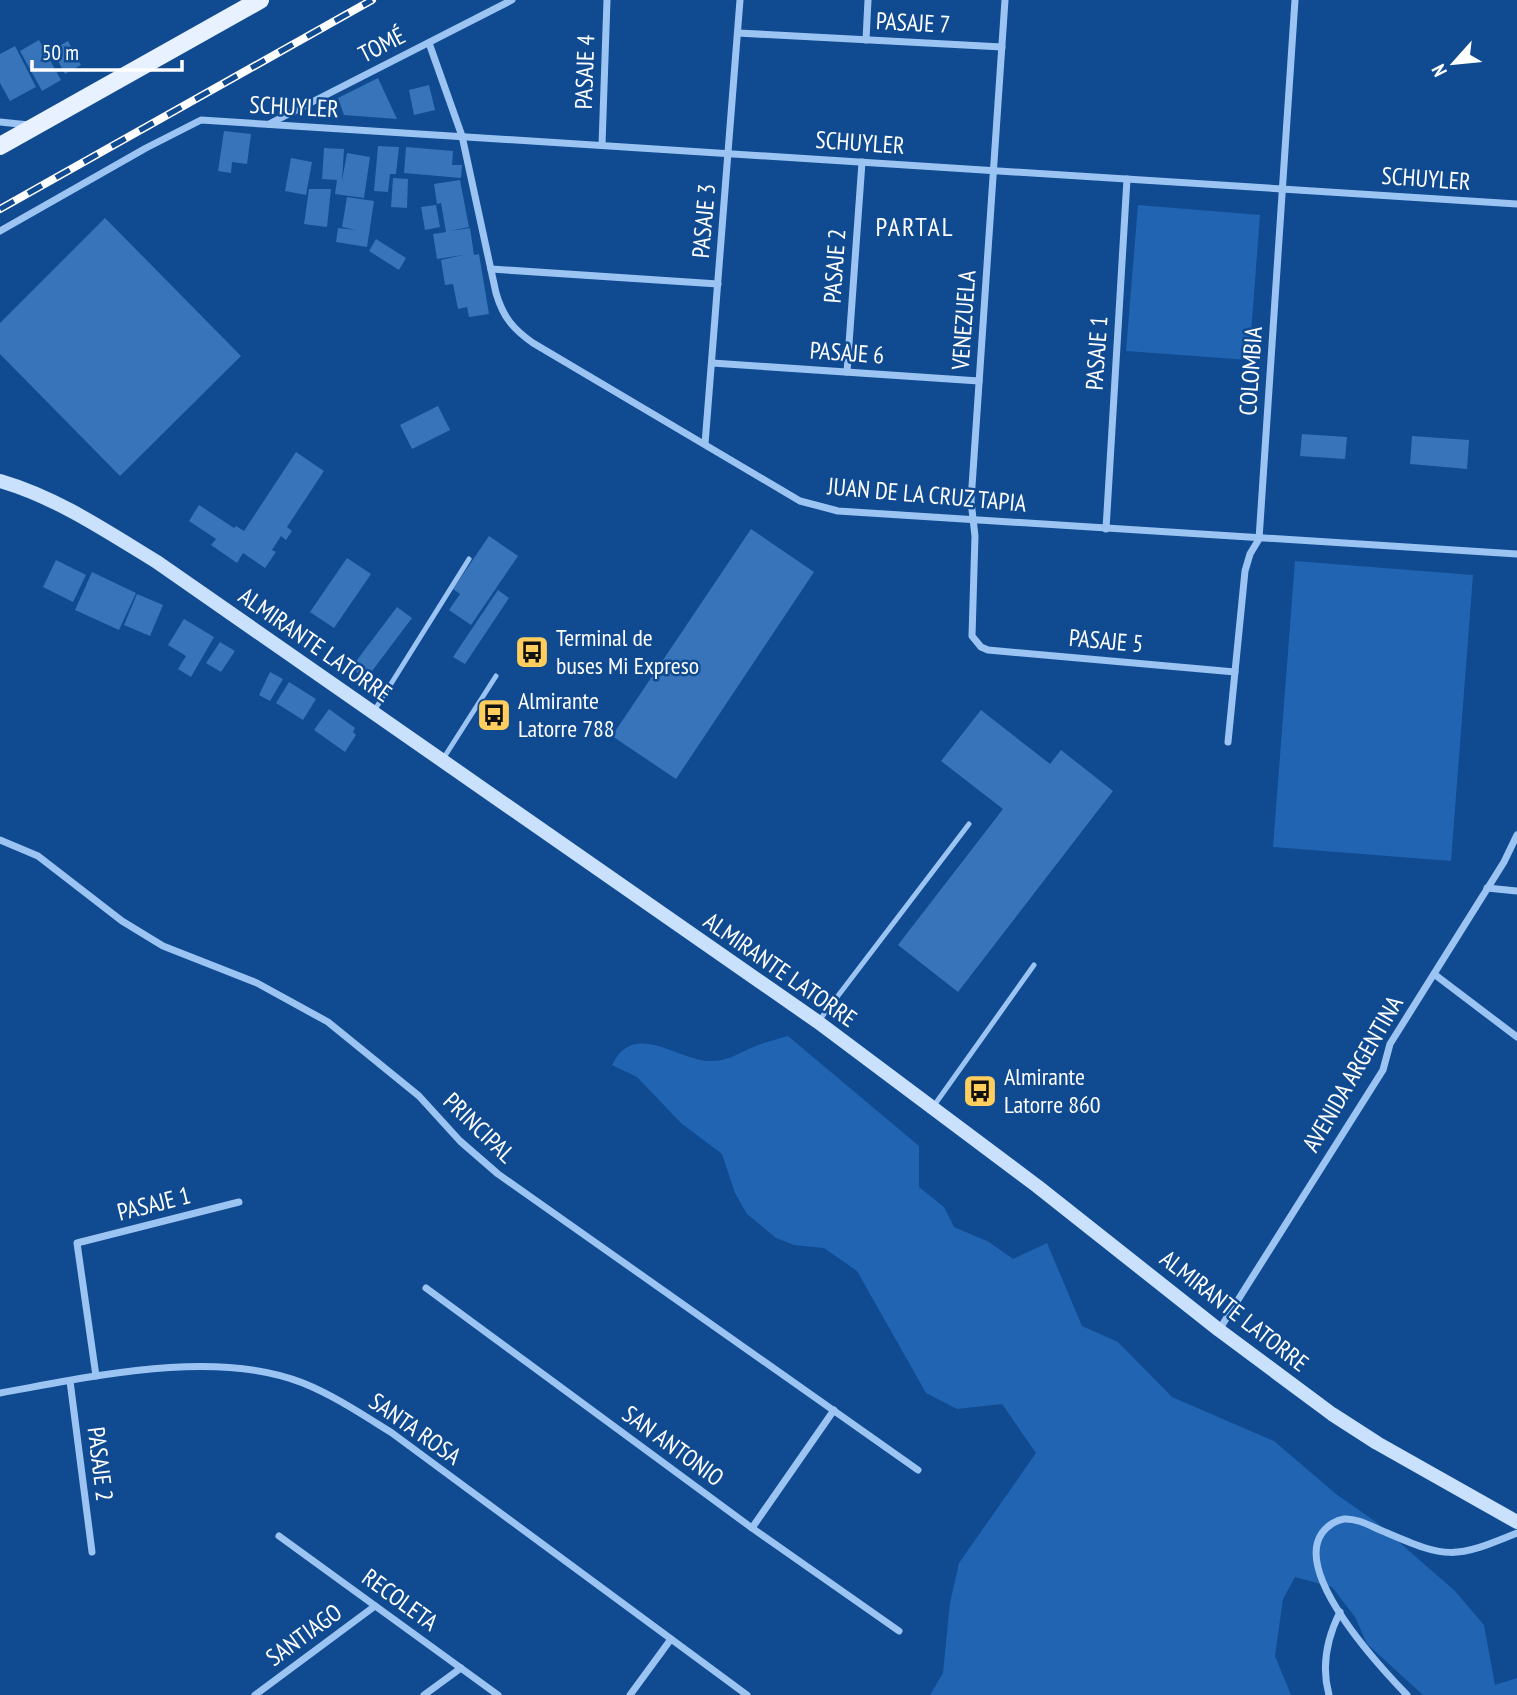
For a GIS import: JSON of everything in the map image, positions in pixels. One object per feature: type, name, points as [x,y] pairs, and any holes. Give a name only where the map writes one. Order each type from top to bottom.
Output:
[{"type":"main road","points":[[0,146],[260,0]]},
{"type":"main road","name":"ALMIRANTE LATORRE","points":[[0,481],[51,499],[157,562],[818,1022],[933,1107],[1304,1394],[1354,1429],[1517,1522]]},
{"type":"street","name":"TOMÉ","points":[[268,124],[512,0]]},
{"type":"street","name":"PASAJE 4","points":[[602,145],[607,0]]},
{"type":"street","name":"PASAJE 3","points":[[705,444],[740,0]]},
{"type":"street","points":[[866,40],[869,0]]},
{"type":"street","name":"VENEZUELA","points":[[975,643],[971,629],[975,536],[971,501],[1005,0]]},
{"type":"street","name":"COLOMBIA","points":[[1228,742],[1245,571],[1250,554],[1259,539],[1295,0]]},
{"type":"street","name":"PASAJE 7","points":[[738,33],[1002,47]]},
{"type":"street","name":"JUAN DE LA CRUZ TAPIA","points":[[429,43],[461,136],[500,306],[514,329],[533,343],[788,495],[813,505],[838,510],[1517,554]]},
{"type":"street","name":"SCHUYLER","points":[[0,231],[201,120],[1517,204]]},
{"type":"street","points":[[0,122],[37,125]]},
{"type":"street","name":"PASAJE 2","points":[[846,372],[862,162]]},
{"type":"street","name":"PASAJE 1","points":[[1106,528],[1127,179]]},
{"type":"street","points":[[491,269],[718,284]]},
{"type":"street","name":"PASAJE 6","points":[[712,363],[979,381]]},
{"type":"street","name":"PASAJE 5","points":[[975,643],[988,650],[1235,672]]},
{"type":"street","name":"AVENIDA ARGENTINA","points":[[1219,1330],[1383,1070],[1390,1044],[1512,849],[1517,835]]},
{"type":"street","name":"PRINCIPAL","points":[[0,840],[38,856],[122,921],[163,946],[257,983],[328,1022],[419,1096],[477,1158],[918,1470]]},
{"type":"street","points":[[1487,888],[1517,891]]},
{"type":"street","points":[[1434,974],[1517,1037]]},
{"type":"street","name":"PASAJE 1","points":[[96,1376],[77,1242],[239,1202]]},
{"type":"street","name":"SAN ANTONIO","points":[[426,1288],[752,1528],[899,1631]]},
{"type":"street","name":"SANTA ROSA","points":[[0,1393],[96,1376],[166,1368],[207,1367],[270,1374],[301,1383],[362,1414],[392,1433],[747,1695]]},
{"type":"street","name":"PASAJE 2","points":[[70,1381],[92,1552]]},
{"type":"street","points":[[752,1528],[834,1410]]},
{"type":"street","points":[[1407,1695],[1373,1658],[1340,1612],[1327,1588],[1316,1557],[1318,1539],[1323,1531],[1339,1520],[1361,1522],[1418,1546],[1451,1553],[1475,1550],[1517,1533]]},
{"type":"street","name":"RECOLETA","points":[[279,1536],[498,1695]]},
{"type":"street","name":"SANTIAGO","points":[[255,1695],[376,1606]]},
{"type":"street","points":[[1329,1695],[1324,1673],[1326,1656],[1340,1612]]},
{"type":"street","points":[[630,1695],[671,1639]]},
{"type":"street","points":[[424,1695],[461,1668]]},
{"type":"lane","points":[[372,713],[470,559]]},
{"type":"lane","points":[[442,761],[496,676]]},
{"type":"lane","points":[[818,1022],[969,824]]},
{"type":"lane","points":[[933,1107],[1034,965]]},
{"type":"shaded area","points":[[1138,205],[1260,215],[1249,360],[1126,351]]},
{"type":"shaded area","points":[[1295,561],[1473,575],[1451,861],[1273,847]]},
{"type":"shaded area","points":[[788,1036],[919,1146],[919,1187],[944,1207],[954,1227],[989,1242],[1013,1259],[1047,1243],[1082,1326],[1118,1342],[1172,1397],[1274,1441],[1336,1494],[1376,1522],[1455,1591],[1484,1625],[1495,1685],[1517,1678],[1517,1695],[1423,1695],[1367,1644],[1355,1617],[1332,1587],[1295,1577],[1283,1599],[1275,1656],[1291,1695],[930,1695],[943,1673],[950,1603],[959,1563],[1036,1453],[1002,1404],[957,1409],[926,1393],[857,1271],[824,1248],[794,1245],[776,1238],[747,1214],[735,1193],[722,1154],[681,1123],[637,1077],[612,1065],[621,1052],[632,1045],[643,1043],[696,1059],[716,1061]]},
{"type":"building","points":[[39,40],[61,80],[42,91],[20,51]]},
{"type":"building","points":[[68,41],[81,65],[65,74],[52,50]]},
{"type":"building","points":[[15,46],[36,87],[10,101],[0,83],[0,54]]},
{"type":"building","points":[[378,78],[397,119],[344,115],[338,98]]},
{"type":"building","points":[[429,85],[435,110],[414,115],[409,90]]},
{"type":"building","points":[[224,131],[251,134],[247,164],[232,162],[231,173],[218,171]]},
{"type":"building","points":[[378,146],[399,147],[396,174],[390,174],[388,192],[374,191]]},
{"type":"building","points":[[406,147],[453,151],[452,165],[462,165],[461,178],[404,173]]},
{"type":"building","points":[[324,148],[344,149],[342,181],[347,153],[370,157],[364,198],[335,194],[337,180],[322,179]]},
{"type":"building","points":[[291,158],[312,162],[306,195],[285,191]]},
{"type":"building","points":[[393,178],[408,179],[407,208],[391,207]]},
{"type":"building","points":[[460,180],[469,227],[450,231],[470,228],[474,255],[479,254],[489,314],[469,317],[467,307],[458,309],[453,284],[445,285],[441,260],[463,255],[437,259],[433,234],[446,232],[441,203],[437,204],[434,184]]},
{"type":"building","points":[[309,189],[331,189],[327,227],[304,224]]},
{"type":"building","points":[[347,197],[374,201],[367,247],[336,242],[338,228],[356,230],[342,227]]},
{"type":"building","points":[[436,205],[440,227],[425,230],[421,207]]},
{"type":"building","points":[[105,218],[241,356],[120,476],[0,354],[0,323]]},
{"type":"building","points":[[376,239],[406,258],[399,270],[369,251]]},
{"type":"building","points":[[438,406],[450,430],[412,449],[400,425]]},
{"type":"building","points":[[1302,434],[1347,437],[1345,459],[1300,456]]},
{"type":"building","points":[[1412,436],[1469,440],[1467,469],[1410,464]]},
{"type":"building","points":[[296,452],[324,471],[287,527],[292,531],[286,540],[281,536],[272,550],[276,552],[265,568],[243,553],[237,563],[211,545],[216,539],[189,521],[199,505],[234,528],[236,526],[244,531]]},
{"type":"building","points":[[751,529],[814,572],[676,779],[612,736]]},
{"type":"building","points":[[489,536],[518,556],[471,625],[449,610],[460,594],[453,589]]},
{"type":"building","points":[[347,558],[371,574],[334,628],[310,612]]},
{"type":"building","points":[[56,560],[86,575],[73,602],[43,587]]},
{"type":"building","points":[[92,572],[136,593],[119,630],[75,610]]},
{"type":"building","points":[[498,590],[509,598],[465,664],[453,657]]},
{"type":"building","points":[[137,594],[163,605],[150,636],[124,625]]},
{"type":"building","points":[[397,607],[412,618],[366,679],[351,668]]},
{"type":"building","points":[[184,619],[214,637],[191,677],[178,669],[186,656],[168,645]]},
{"type":"building","points":[[220,642],[235,651],[221,672],[206,663]]},
{"type":"building","points":[[270,672],[283,679],[270,701],[259,695]]},
{"type":"building","points":[[289,682],[316,699],[303,720],[276,703]]},
{"type":"building","points":[[329,709],[355,728],[353,732],[356,735],[345,752],[314,730]]},
{"type":"building","points":[[981,710],[1050,764],[1061,750],[1113,791],[958,992],[898,945],[1003,809],[941,761]]},
{"type":"railway","points":[[0,209],[372,0]]},
{"type":"place","name":"Terminal de buses Mi Expreso","points":[[532,652]]},
{"type":"place","name":"Almirante Latorre 788","points":[[494,715]]},
{"type":"place","name":"Almirante Latorre 860","points":[[980,1091]]},
{"type":"district","name":"PARTAL","points":[[915,227]]}]
